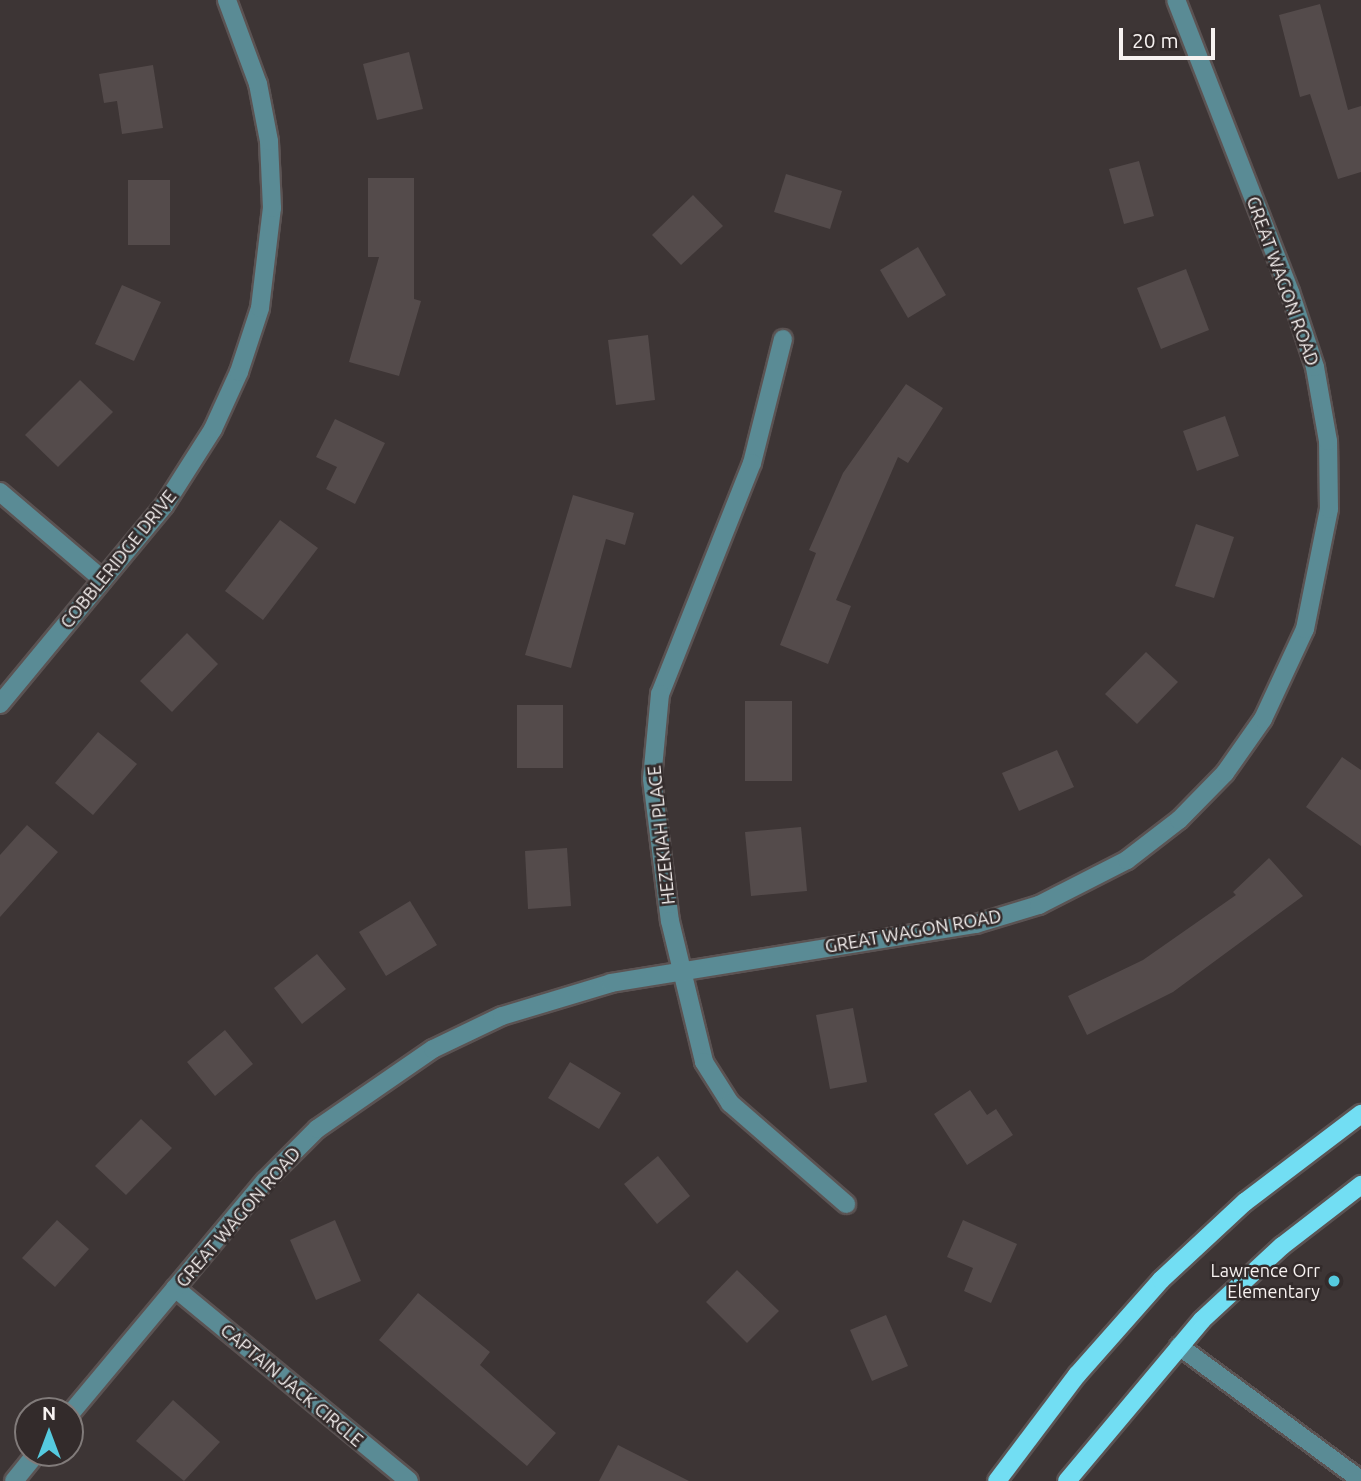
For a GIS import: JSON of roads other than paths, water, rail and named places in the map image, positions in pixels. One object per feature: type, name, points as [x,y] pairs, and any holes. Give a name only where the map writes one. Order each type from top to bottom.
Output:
[{"type":"main road","points":[[997,1481],[1077,1375],[1161,1280],[1245,1202],[1361,1114]]},
{"type":"main road","points":[[1067,1481],[1178,1346],[1282,1246],[1361,1185]]},
{"type":"street","name":"COBBLERIDGE DRIVE","points":[[0,705],[164,506],[213,429],[260,308],[271,220],[269,141],[258,84],[227,0]]},
{"type":"street","name":"GREAT WAGON ROAD","points":[[84,1397],[265,1181],[317,1129],[375,1085],[502,1016],[574,992],[681,971],[976,924],[1039,905],[1118,866],[1179,820],[1225,773],[1263,719],[1305,629],[1322,565],[1329,509],[1328,441],[1315,367],[1290,292],[1177,0]]},
{"type":"street","name":"HEZEKIAH PLACE","points":[[783,340],[752,463],[677,647],[653,730],[652,779],[681,971],[693,1031],[714,1082],[766,1138],[846,1204]]},
{"type":"street","points":[[0,492],[103,580]]},
{"type":"street","name":"CAPTAIN JACK CIRCLE","points":[[175,1288],[409,1481]]},
{"type":"street","points":[[1178,1346],[1361,1480]]},
{"type":"street","points":[[14,1481],[26,1467]]},
{"type":"place","name":"Lawrence Orr Elementary","points":[[1334,1281]]}]
